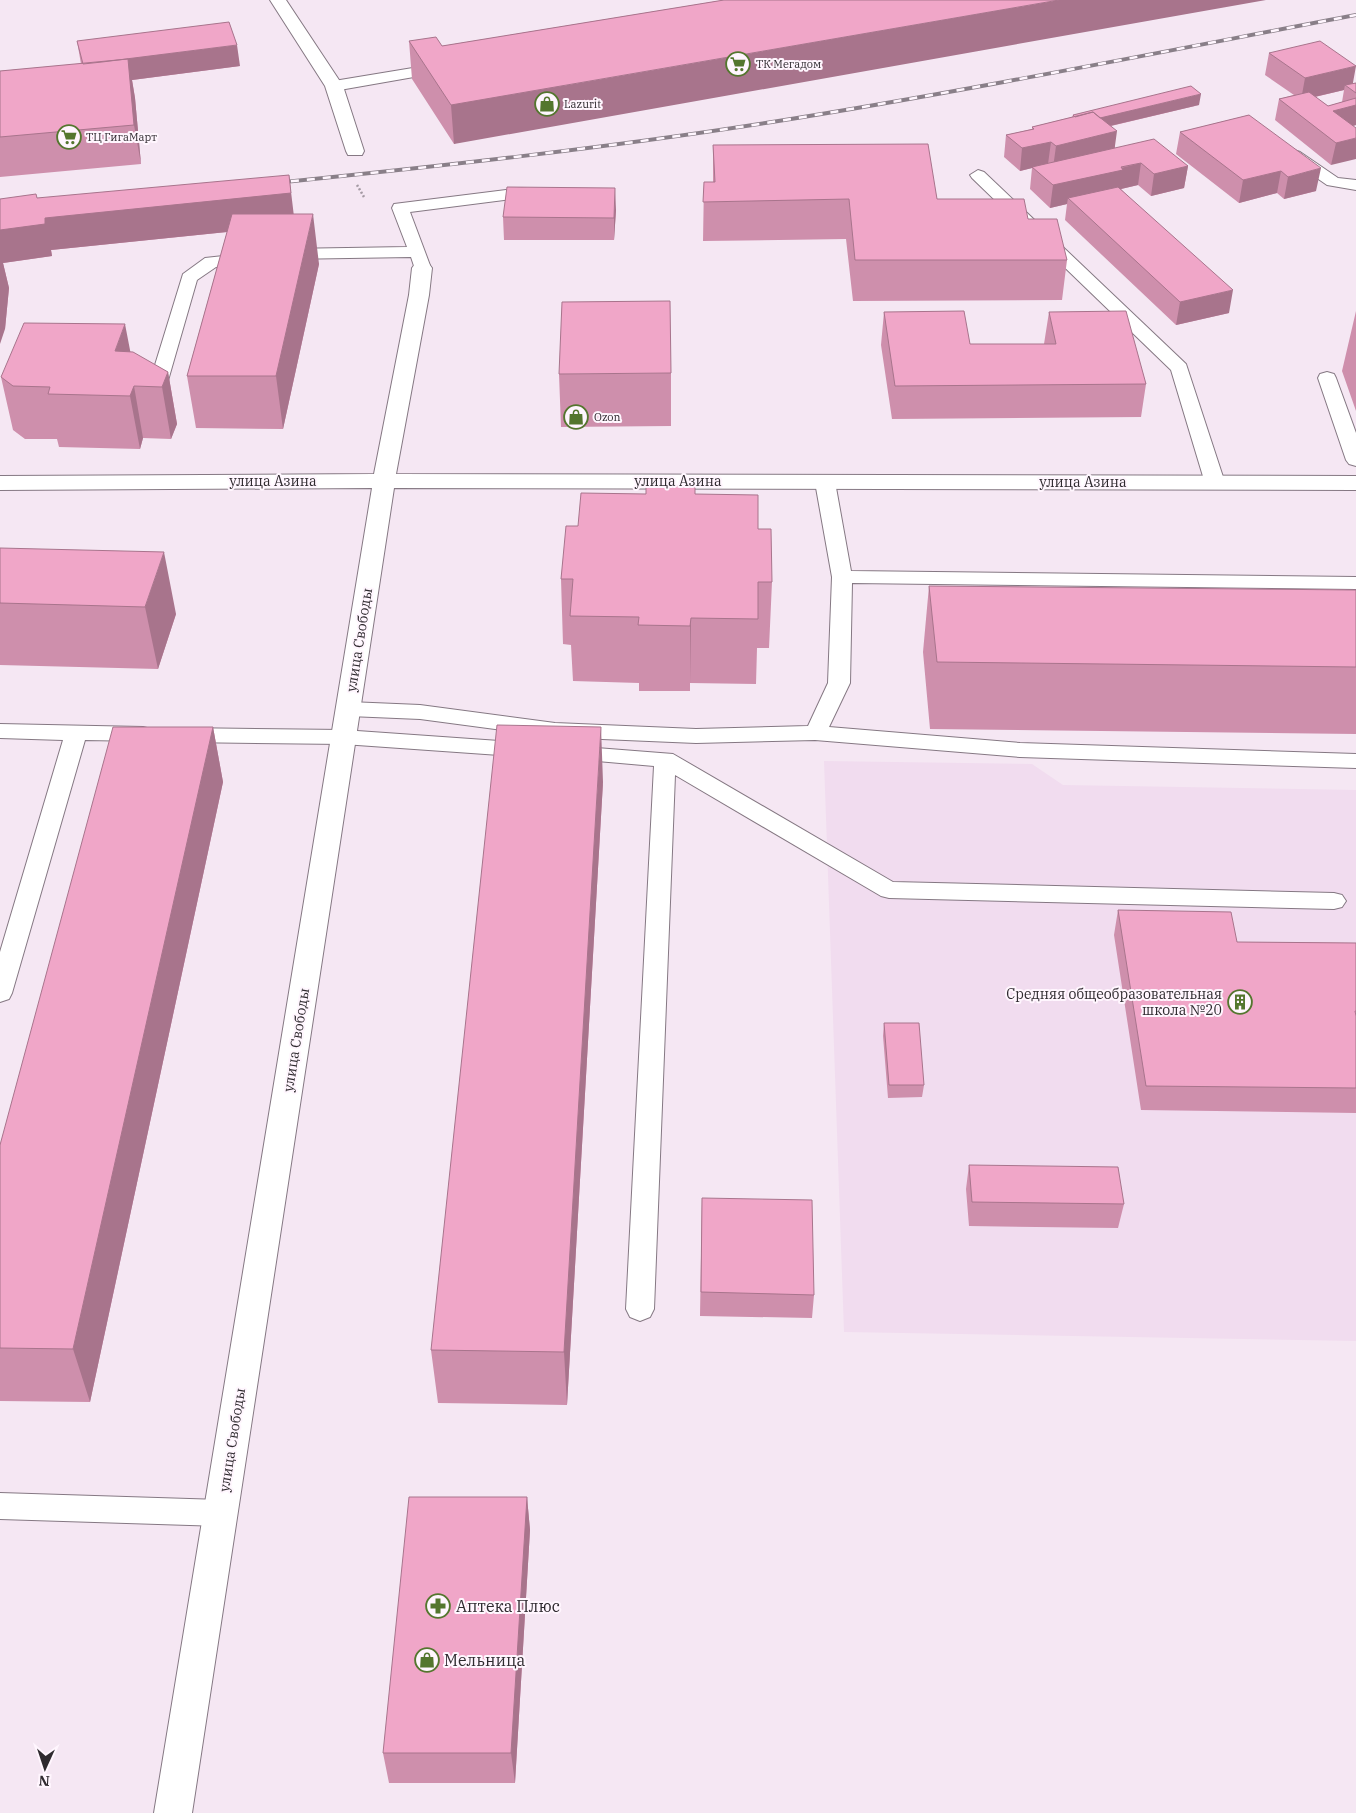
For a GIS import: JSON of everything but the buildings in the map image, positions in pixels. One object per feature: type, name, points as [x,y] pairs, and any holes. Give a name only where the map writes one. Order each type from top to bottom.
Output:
[{"type":"street","points":[[278,0],[334,86],[355,151]]},
{"type":"street","name":"улица Свободы","points":[[173,1813],[384,481],[420,295],[420,260]]},
{"type":"street","name":"улица Азина","points":[[0,483],[384,481],[1356,483]]},
{"type":"lane","points":[[334,86],[462,65]]},
{"type":"lane","points":[[1284,149],[1333,182],[1356,185]]},
{"type":"lane","points":[[978,175],[1180,368],[1215,483]]},
{"type":"lane","points":[[156,391],[189,278],[211,262],[287,254],[420,260],[400,208],[522,193]]},
{"type":"lane","points":[[1327,378],[1356,460]]},
{"type":"lane","points":[[815,733],[828,712],[839,684],[842,576],[825,482]]},
{"type":"lane","points":[[842,576],[1356,583]]},
{"type":"lane","points":[[349,709],[420,712],[555,730],[696,736],[815,733],[1020,750],[1356,761]]},
{"type":"lane","points":[[0,731],[343,738],[665,759],[889,890],[1334,901]]},
{"type":"lane","points":[[0,993],[76,733]]},
{"type":"lane","points":[[640,1309],[665,759]]},
{"type":"lane","points":[[0,1506],[221,1513]]},
{"type":"shaded area","points":[[824,761],[1032,764],[1063,785],[1356,790],[1356,1341],[844,1332]]},
{"type":"railway","points":[[275,183],[524,156],[772,122],[991,84],[1356,15]]},
{"type":"place","name":"ТК Мегадом","points":[[738,64]]},
{"type":"place","name":"Lazurit","points":[[547,104]]},
{"type":"place","name":"ТЦ ГигаМарт","points":[[69,137]]},
{"type":"place","name":"Ozon","points":[[576,417]]},
{"type":"place","name":"Средняя общеобразовательная школа №20","points":[[1240,1002]]},
{"type":"place","name":"Аптека Плюс","points":[[438,1606]]},
{"type":"place","name":"Мельница","points":[[427,1660]]}]
